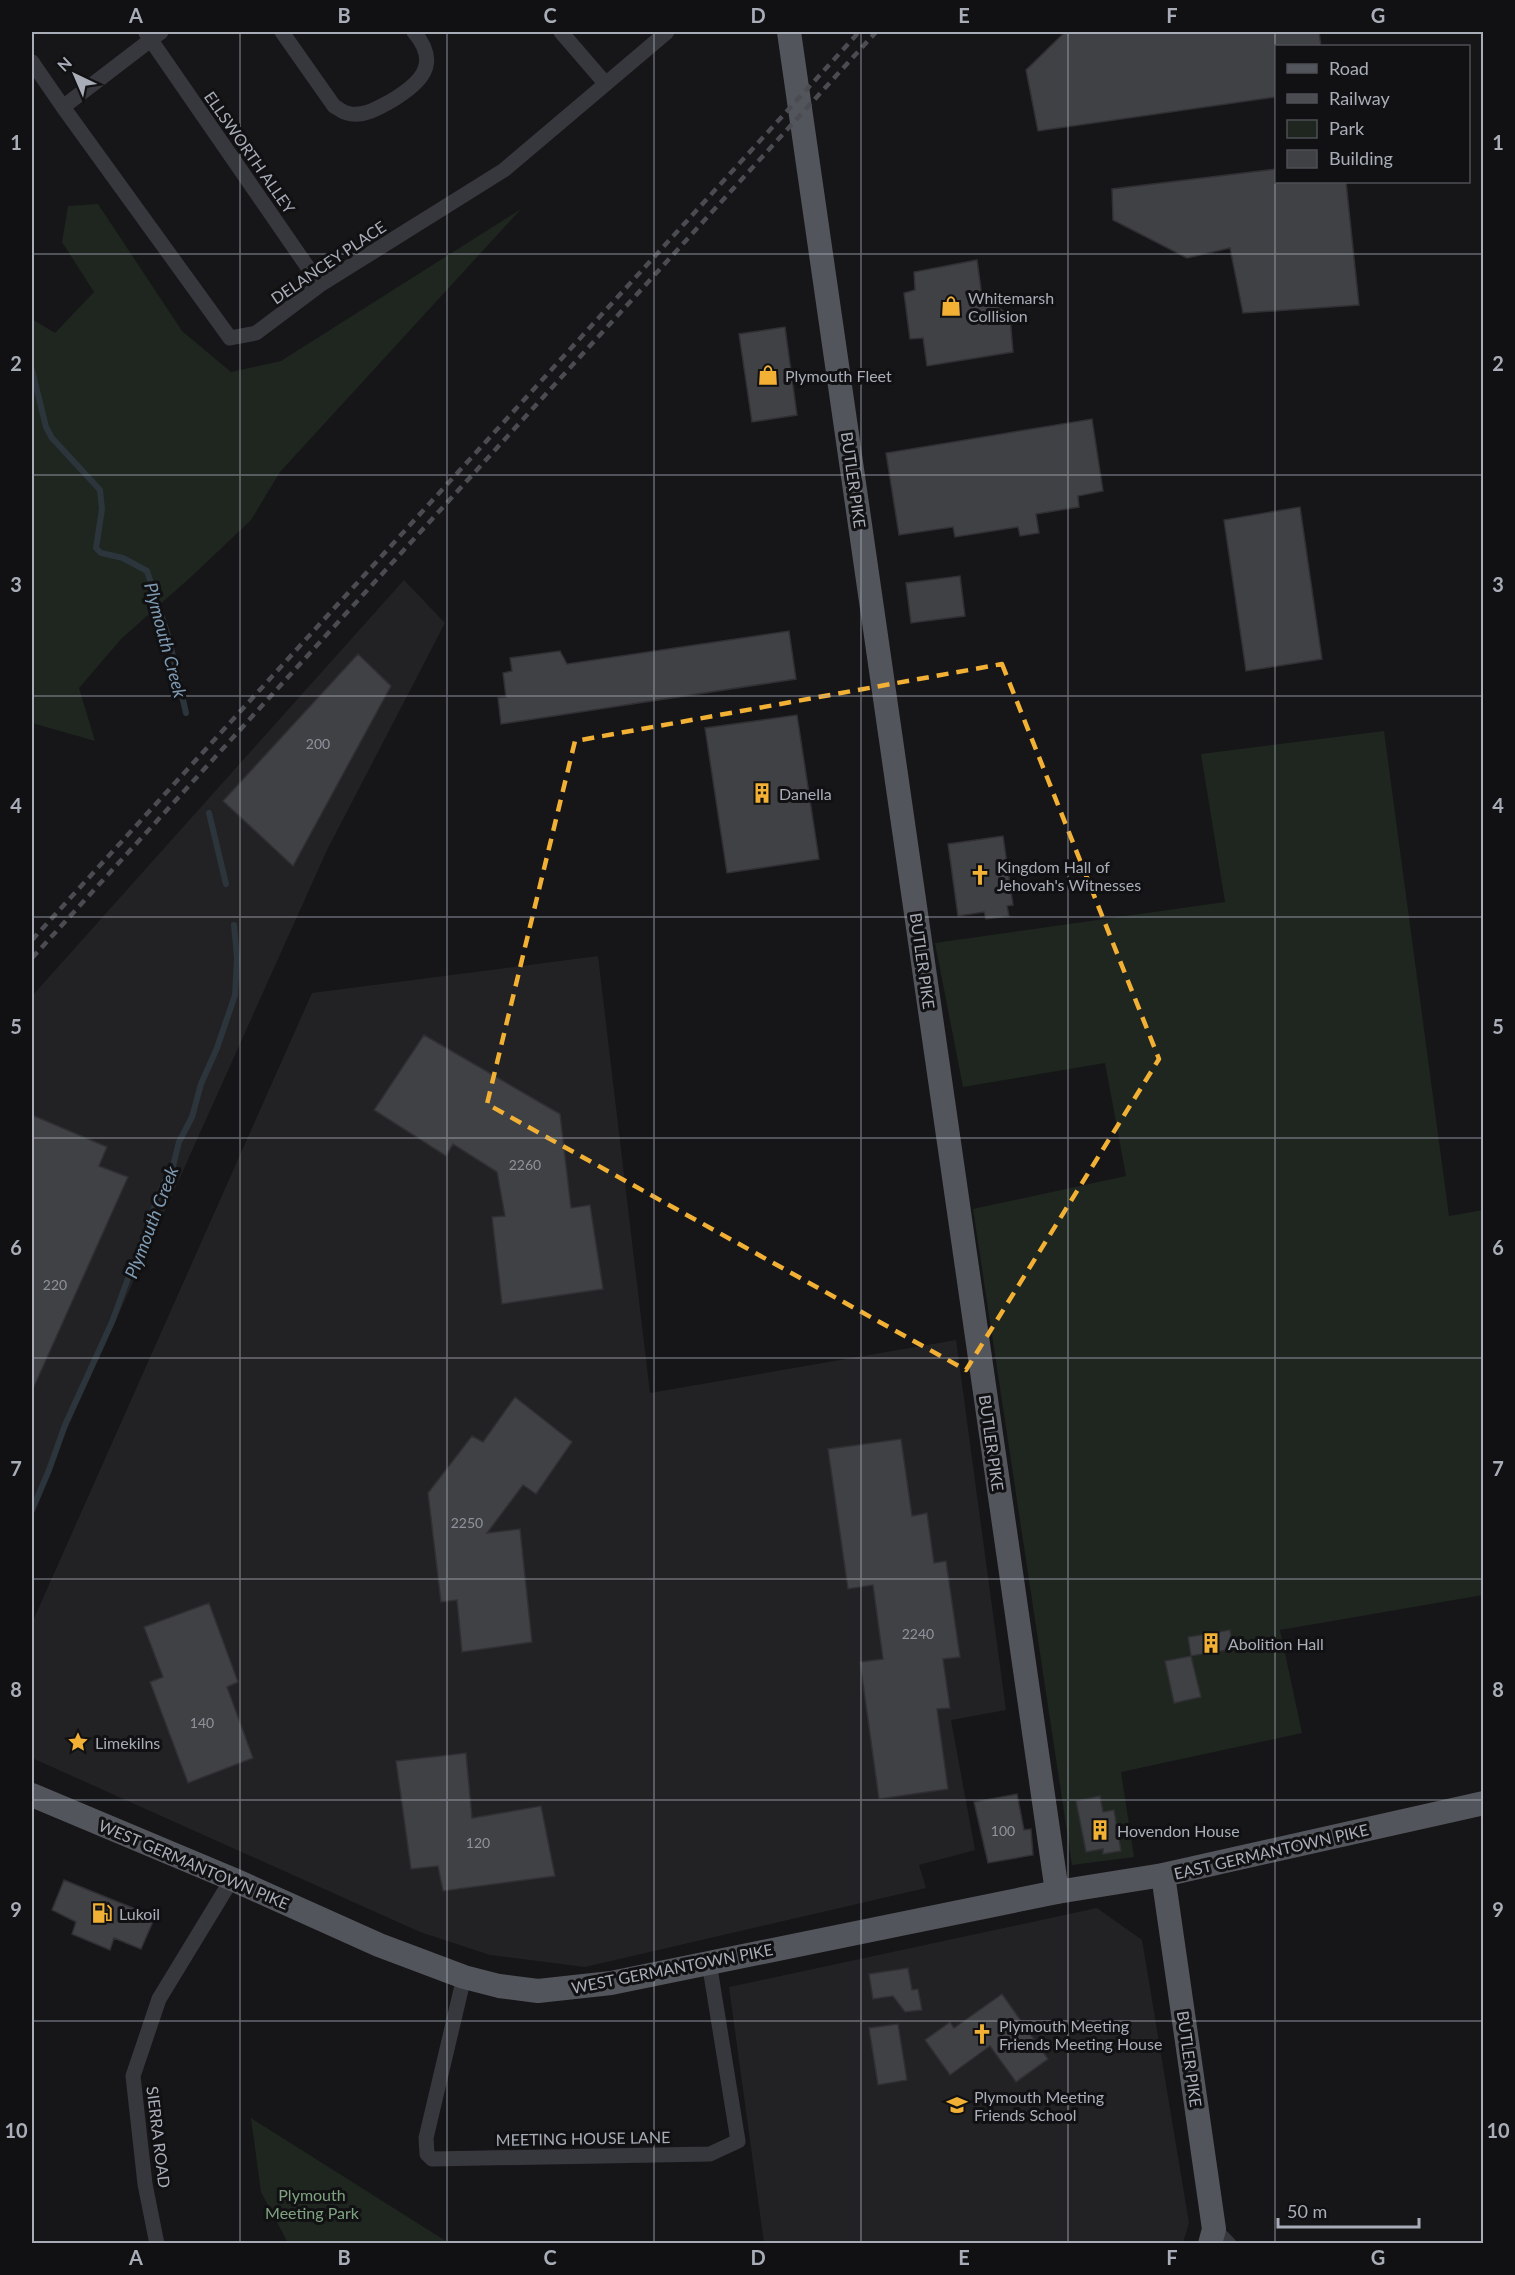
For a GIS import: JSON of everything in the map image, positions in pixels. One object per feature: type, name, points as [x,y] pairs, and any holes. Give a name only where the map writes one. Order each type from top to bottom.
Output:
[{"type":"main road","name":"BUTLER PIKE","points":[[789,32],[1057,1892]]},
{"type":"main road","name":"WEST GERMANTOWN PIKE","points":[[32,1795],[232,1879],[379,1945],[464,1977],[499,1986],[538,1991],[611,1983],[1057,1892]]},
{"type":"main road","name":"EAST GERMANTOWN PIKE","points":[[1057,1892],[1163,1875],[1484,1803]]},
{"type":"main road","name":"BUTLER PIKE","points":[[1163,1875],[1218,2239]]},
{"type":"street","points":[[282,32],[334,106],[347,114],[367,113],[415,86],[423,76],[427,57],[420,39],[414,32]]},
{"type":"street","points":[[561,32],[605,82]]},
{"type":"street","name":"DELANCEY PLACE","points":[[32,63],[230,338],[256,333],[320,285],[504,170],[605,82],[667,32]]},
{"type":"street","points":[[63,108],[152,34]]},
{"type":"street","name":"ELLSWORTH ALLEY","points":[[152,34],[320,285]]},
{"type":"street","name":"SIERRA ROAD","points":[[157,2244],[145,2184],[133,2076],[159,1999],[232,1879]]},
{"type":"street","name":"MEETING HOUSE LANE","points":[[464,1977],[426,2138],[427,2154],[432,2159],[710,2154],[738,2141],[709,1962]]},
{"type":"highlighted area","points":[[1002,664],[1159,1059],[966,1370],[487,1104],[575,741]]},
{"type":"shaded area","points":[[404,580],[445,623],[327,850],[32,1507],[32,996]]},
{"type":"shaded area","points":[[598,956],[650,1393],[956,1340],[1006,1710],[951,1720],[975,1850],[919,1865],[926,1888],[585,1967],[490,1955],[420,1932],[32,1758],[32,1623],[312,993]]},
{"type":"shaded area","name":"Plymouth Meeting Friends School","points":[[1097,1908],[1142,1940],[1189,2223],[1183,2243],[764,2243],[729,1987]]},
{"type":"green space","points":[[98,204],[182,331],[231,372],[281,361],[521,209],[280,472],[251,520],[121,639],[79,688],[95,741],[32,723],[32,319],[55,333],[94,292],[62,242],[68,206]]},
{"type":"green space","points":[[1384,731],[1449,1216],[1483,1210],[1483,1595],[1280,1630],[1302,1733],[1121,1772],[1134,1857],[1072,1865],[973,1209],[1126,1176],[1105,1063],[963,1087],[935,943],[1225,902],[1201,754]]},
{"type":"green space","name":"Plymouth Meeting Park","points":[[251,2118],[449,2243],[288,2243],[261,2192]]},
{"type":"building","points":[[1065,32],[1319,32],[1321,45],[1275,45],[1275,97],[1038,131],[1026,70]]},
{"type":"building","points":[[1275,169],[1275,183],[1346,183],[1359,305],[1243,313],[1230,248],[1187,258],[1113,220],[1112,189]]},
{"type":"building","name":"Whitemarsh Collision","points":[[977,260],[982,296],[1010,316],[1013,352],[927,366],[923,338],[910,339],[904,293],[915,290],[914,272]]},
{"type":"building","name":"Plymouth Fleet","points":[[785,327],[797,415],[752,422],[739,334]]},
{"type":"building","points":[[1092,419],[1103,491],[1078,496],[1079,507],[1036,514],[1039,533],[1020,536],[1018,527],[955,537],[953,527],[899,535],[886,453]]},
{"type":"building","points":[[1300,507],[1322,659],[1246,671],[1224,520]]},
{"type":"building","points":[[960,576],[965,616],[911,623],[906,583]]},
{"type":"building","points":[[789,631],[796,679],[501,724],[498,698],[506,697],[503,673],[512,671],[510,658],[560,651],[567,664]]},
{"type":"building","points":[[358,654],[391,686],[293,866],[223,801]]},
{"type":"building","points":[[797,715],[819,859],[727,873],[705,728]]},
{"type":"building","name":"Kingdom Hall of Jehovah's Witnesses","points":[[1003,836],[1013,905],[1007,906],[1009,916],[986,919],[984,912],[958,916],[948,844]]},
{"type":"building","points":[[424,1035],[560,1114],[571,1208],[590,1205],[603,1289],[502,1304],[492,1217],[505,1216],[497,1172],[453,1144],[446,1156],[374,1110]]},
{"type":"building","points":[[32,1115],[107,1147],[99,1166],[128,1177],[32,1391]]},
{"type":"building","points":[[515,1397],[572,1442],[536,1494],[523,1485],[487,1533],[520,1529],[532,1642],[462,1652],[457,1600],[441,1602],[428,1493],[472,1436],[483,1442]]},
{"type":"building","points":[[901,1439],[912,1516],[927,1513],[934,1563],[946,1561],[960,1657],[943,1659],[950,1708],[937,1709],[948,1789],[879,1799],[860,1662],[883,1659],[873,1585],[848,1589],[828,1449]]},
{"type":"building","points":[[209,1603],[238,1682],[227,1687],[253,1758],[188,1783],[150,1682],[163,1677],[144,1627]]},
{"type":"building","name":"Abolition Hall","points":[[1230,1630],[1233,1649],[1191,1656],[1188,1637]]},
{"type":"building","points":[[1191,1656],[1201,1697],[1174,1703],[1165,1661]]},
{"type":"building","points":[[466,1753],[472,1818],[541,1806],[555,1876],[443,1891],[438,1866],[411,1869],[396,1761]]},
{"type":"building","points":[[1017,1794],[1024,1830],[1031,1829],[1033,1855],[988,1863],[974,1802]]},
{"type":"building","name":"Hovendon House","points":[[1100,1796],[1103,1812],[1114,1810],[1121,1851],[1103,1854],[1103,1849],[1086,1852],[1076,1801]]},
{"type":"building","name":"Lukoil","points":[[64,1880],[155,1917],[141,1949],[114,1938],[110,1950],[72,1934],[76,1922],[52,1910]]},
{"type":"building","points":[[908,1968],[912,1990],[918,1989],[922,2010],[905,2012],[893,1996],[873,1999],[869,1974]]},
{"type":"building","name":"Plymouth Meeting Friends Meeting House","points":[[1002,1994],[1048,2059],[1016,2082],[990,2046],[950,2075],[925,2040],[950,2022],[954,2028]]},
{"type":"building","points":[[898,2024],[907,2080],[878,2085],[869,2028]]},
{"type":"waterway","name":"Plymouth Creek","points":[[32,370],[46,427],[52,438],[100,490],[102,509],[96,548],[101,553],[123,558],[147,571],[169,639],[186,713]]},
{"type":"waterway","name":"Plymouth Creek","points":[[209,813],[226,884]]},
{"type":"waterway","name":"Plymouth Creek","points":[[32,1510],[65,1425],[112,1322],[162,1186],[173,1166],[179,1142],[192,1117],[201,1084],[217,1048],[235,995],[237,958],[234,925]]},
{"type":"railway","points":[[32,940],[859,32]]},
{"type":"railway","points":[[32,958],[876,32]]},
{"type":"place","name":"Whitemarsh Collision","points":[[951,306]]},
{"type":"place","name":"Plymouth Fleet","points":[[768,375]]},
{"type":"place","name":"Danella","points":[[762,793]]},
{"type":"place","name":"Kingdom Hall of Jehovah's Witnesses","points":[[980,875]]},
{"type":"place","name":"Abolition Hall","points":[[1211,1643]]},
{"type":"place","name":"Limekilns","points":[[78,1742]]},
{"type":"place","name":"Hovendon House","points":[[1100,1830]]},
{"type":"place","name":"Lukoil","points":[[102,1913]]},
{"type":"place","name":"Plymouth Meeting Friends Meeting House","points":[[982,2034]]},
{"type":"place","name":"Plymouth Meeting Friends School","points":[[957,2105]]}]
